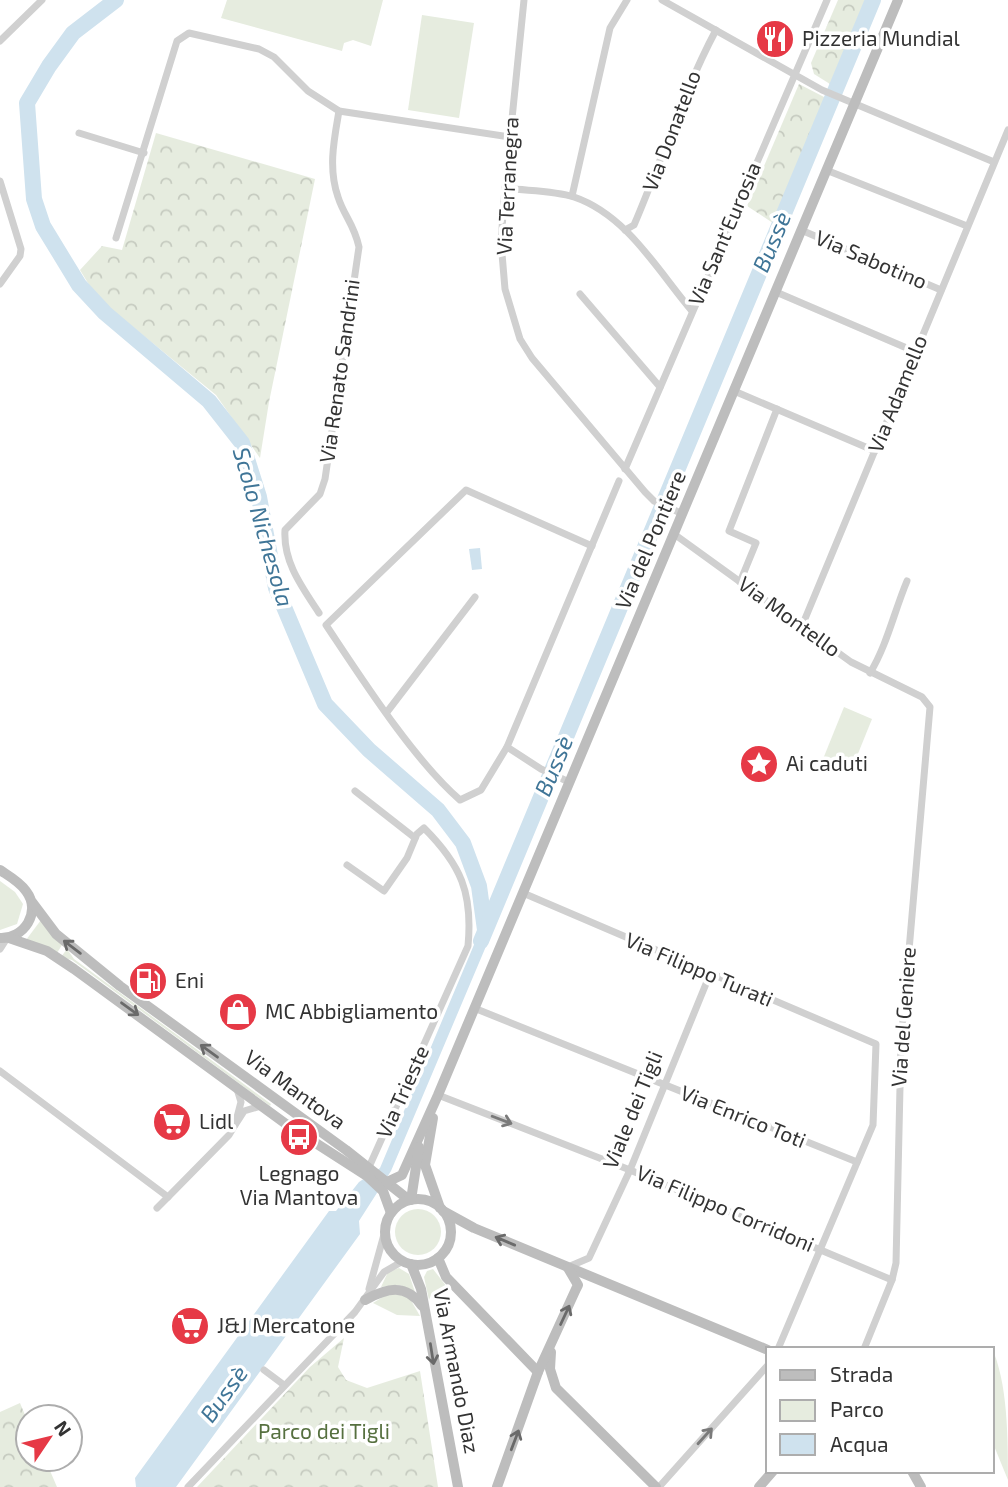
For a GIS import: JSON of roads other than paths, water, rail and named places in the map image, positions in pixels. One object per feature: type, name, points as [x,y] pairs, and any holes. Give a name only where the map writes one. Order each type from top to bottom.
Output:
[{"type":"main road","name":"Via del Pontiere","points":[[385,1187],[402,1175],[423,1130],[523,893],[565,780],[674,534],[679,512],[734,391],[851,103],[898,0]]},
{"type":"main road","name":"Via Mantova","points":[[0,870],[25,889],[56,934],[120,986],[370,1171],[385,1187],[410,1200]]},
{"type":"main road","points":[[5,938],[27,925],[32,902]]},
{"type":"main road","name":"Via Mantova","points":[[5,938],[47,951],[261,1106],[370,1171]]},
{"type":"main road","name":"Via del Pontiere","points":[[438,1095],[425,1157],[429,1179],[442,1209]]},
{"type":"main road","name":"Via del Pontiere","points":[[410,1200],[423,1130]]},
{"type":"main road","name":"Via Mantova","points":[[385,1187],[391,1213]]},
{"type":"main road","points":[[442,1209],[451,1233],[445,1251],[438,1258],[427,1264],[407,1263],[388,1246],[385,1231],[391,1213],[410,1200],[424,1199],[442,1209],[474,1228],[766,1349]]},
{"type":"main road","points":[[438,1258],[446,1277],[538,1372]]},
{"type":"main road","name":"Via Armando Diaz","points":[[407,1263],[419,1280],[459,1483]]},
{"type":"main road","points":[[567,1268],[578,1285]]},
{"type":"main road","points":[[495,1487],[503,1472],[538,1372],[578,1285],[594,1279]]},
{"type":"main road","points":[[365,1300],[384,1290],[399,1289],[414,1296],[425,1311]]},
{"type":"main road","points":[[551,1345],[550,1368],[556,1388]]},
{"type":"main road","points":[[532,1392],[549,1384],[556,1388],[657,1487]]},
{"type":"main road","points":[[759,1487],[771,1473]]},
{"type":"street","points":[[0,41],[42,0]]},
{"type":"street","name":"Via Terranegra","points":[[524,0],[501,242],[505,289],[520,339],[532,358],[654,501],[679,512]]},
{"type":"street","points":[[572,196],[610,28],[626,0]]},
{"type":"street","points":[[662,0],[822,90],[994,162]]},
{"type":"street","name":"Via Sant'Eurosia","points":[[625,468],[827,0]]},
{"type":"street","points":[[27,1],[35,6]]},
{"type":"street","name":"Via Donatello","points":[[625,230],[634,225],[660,166],[695,68],[716,30]]},
{"type":"street","points":[[116,238],[177,41],[189,33],[259,49],[274,57],[308,91],[339,111],[510,137]]},
{"type":"street","name":"Via Renato Sandrini","points":[[319,614],[293,572],[284,546],[285,530],[320,494],[325,480],[359,247],[354,225],[339,200],[332,176],[339,111]]},
{"type":"street","name":"Via Adamello","points":[[802,626],[1008,130]]},
{"type":"street","points":[[79,133],[144,153]]},
{"type":"street","points":[[826,170],[967,226]]},
{"type":"street","points":[[0,181],[21,249],[20,256],[0,284]]},
{"type":"street","points":[[505,188],[572,196],[604,211],[625,230],[692,311]]},
{"type":"street","name":"Via Sabotino","points":[[801,230],[941,290]]},
{"type":"street","points":[[776,292],[916,352]]},
{"type":"street","points":[[580,294],[660,387]]},
{"type":"street","points":[[734,391],[875,451]]},
{"type":"street","points":[[740,582],[756,542],[729,531],[778,409]]},
{"type":"street","points":[[592,547],[466,490],[326,625],[387,712],[444,786],[460,800],[481,790],[507,747],[592,547],[619,481]]},
{"type":"street","name":"Via Montello","points":[[674,534],[870,673],[909,692]]},
{"type":"street","points":[[870,673],[885,648],[889,625],[907,581]]},
{"type":"street","points":[[387,712],[475,597]]},
{"type":"street","name":"Via del Geniere","points":[[865,1347],[892,1280],[896,1256],[905,988],[931,711],[926,700],[909,692]]},
{"type":"street","points":[[507,747],[541,769],[565,780]]},
{"type":"street","points":[[347,865],[384,891],[407,858],[415,838],[355,791]]},
{"type":"street","name":"Via Trieste","points":[[370,1171],[468,946],[471,917],[464,881],[445,849],[424,828],[415,838]]},
{"type":"street","name":"Via Filippo Turati","points":[[523,893],[876,1044],[873,1125],[857,1162]]},
{"type":"street","points":[[0,949],[5,938]]},
{"type":"street","name":"Viale dei Tigli","points":[[589,1258],[630,1170],[710,974]]},
{"type":"street","name":"Via Enrico Toti","points":[[474,1008],[857,1162]]},
{"type":"street","points":[[0,1071],[168,1197]]},
{"type":"street","points":[[235,1125],[241,1102],[237,1088]]},
{"type":"street","name":"Via Filippo Corridoni","points":[[438,1095],[630,1170],[892,1280]]},
{"type":"street","points":[[157,1208],[229,1135],[244,1111],[261,1106]]},
{"type":"street","points":[[779,1347],[857,1162]]},
{"type":"street","points":[[365,1300],[385,1231]]},
{"type":"street","points":[[567,1268],[582,1264],[589,1258],[594,1279]]},
{"type":"street","points":[[188,1487],[365,1300],[384,1272],[407,1263]]},
{"type":"street","points":[[657,1487],[766,1367]]},
{"type":"street","points":[[264,1370],[284,1385]]},
{"type":"water","points":[[480,548],[482,569],[472,570],[469,549]]},
{"type":"water","points":[[484,921],[495,925],[391,1171],[359,1221],[360,1234],[176,1487],[136,1487],[135,1478],[329,1211],[336,1211],[359,1182],[380,1168]]},
{"type":"waterway","name":"Scolo Nichesola","points":[[116,0],[73,33],[27,103],[34,199],[43,226],[79,285],[105,313],[209,401],[242,443],[259,497],[276,588],[325,704],[369,750],[438,810],[463,843],[479,886],[485,930]]},
{"type":"waterway","name":"Bussè","points":[[481,941],[873,0]]},
{"type":"place","name":"Pizzeria Mundial","points":[[775,39]]},
{"type":"place","name":"Ai caduti","points":[[759,764]]},
{"type":"place","name":"Eni","points":[[148,981]]},
{"type":"place","name":"MC Abbigliamento","points":[[238,1012]]},
{"type":"place","name":"Lidl","points":[[172,1122]]},
{"type":"place","name":"Legnago Via Mantova","points":[[299,1137]]},
{"type":"place","name":"J&J Mercatone","points":[[190,1326]]},
{"type":"park label","name":"Parco dei Tigli","points":[[324,1432]]}]
